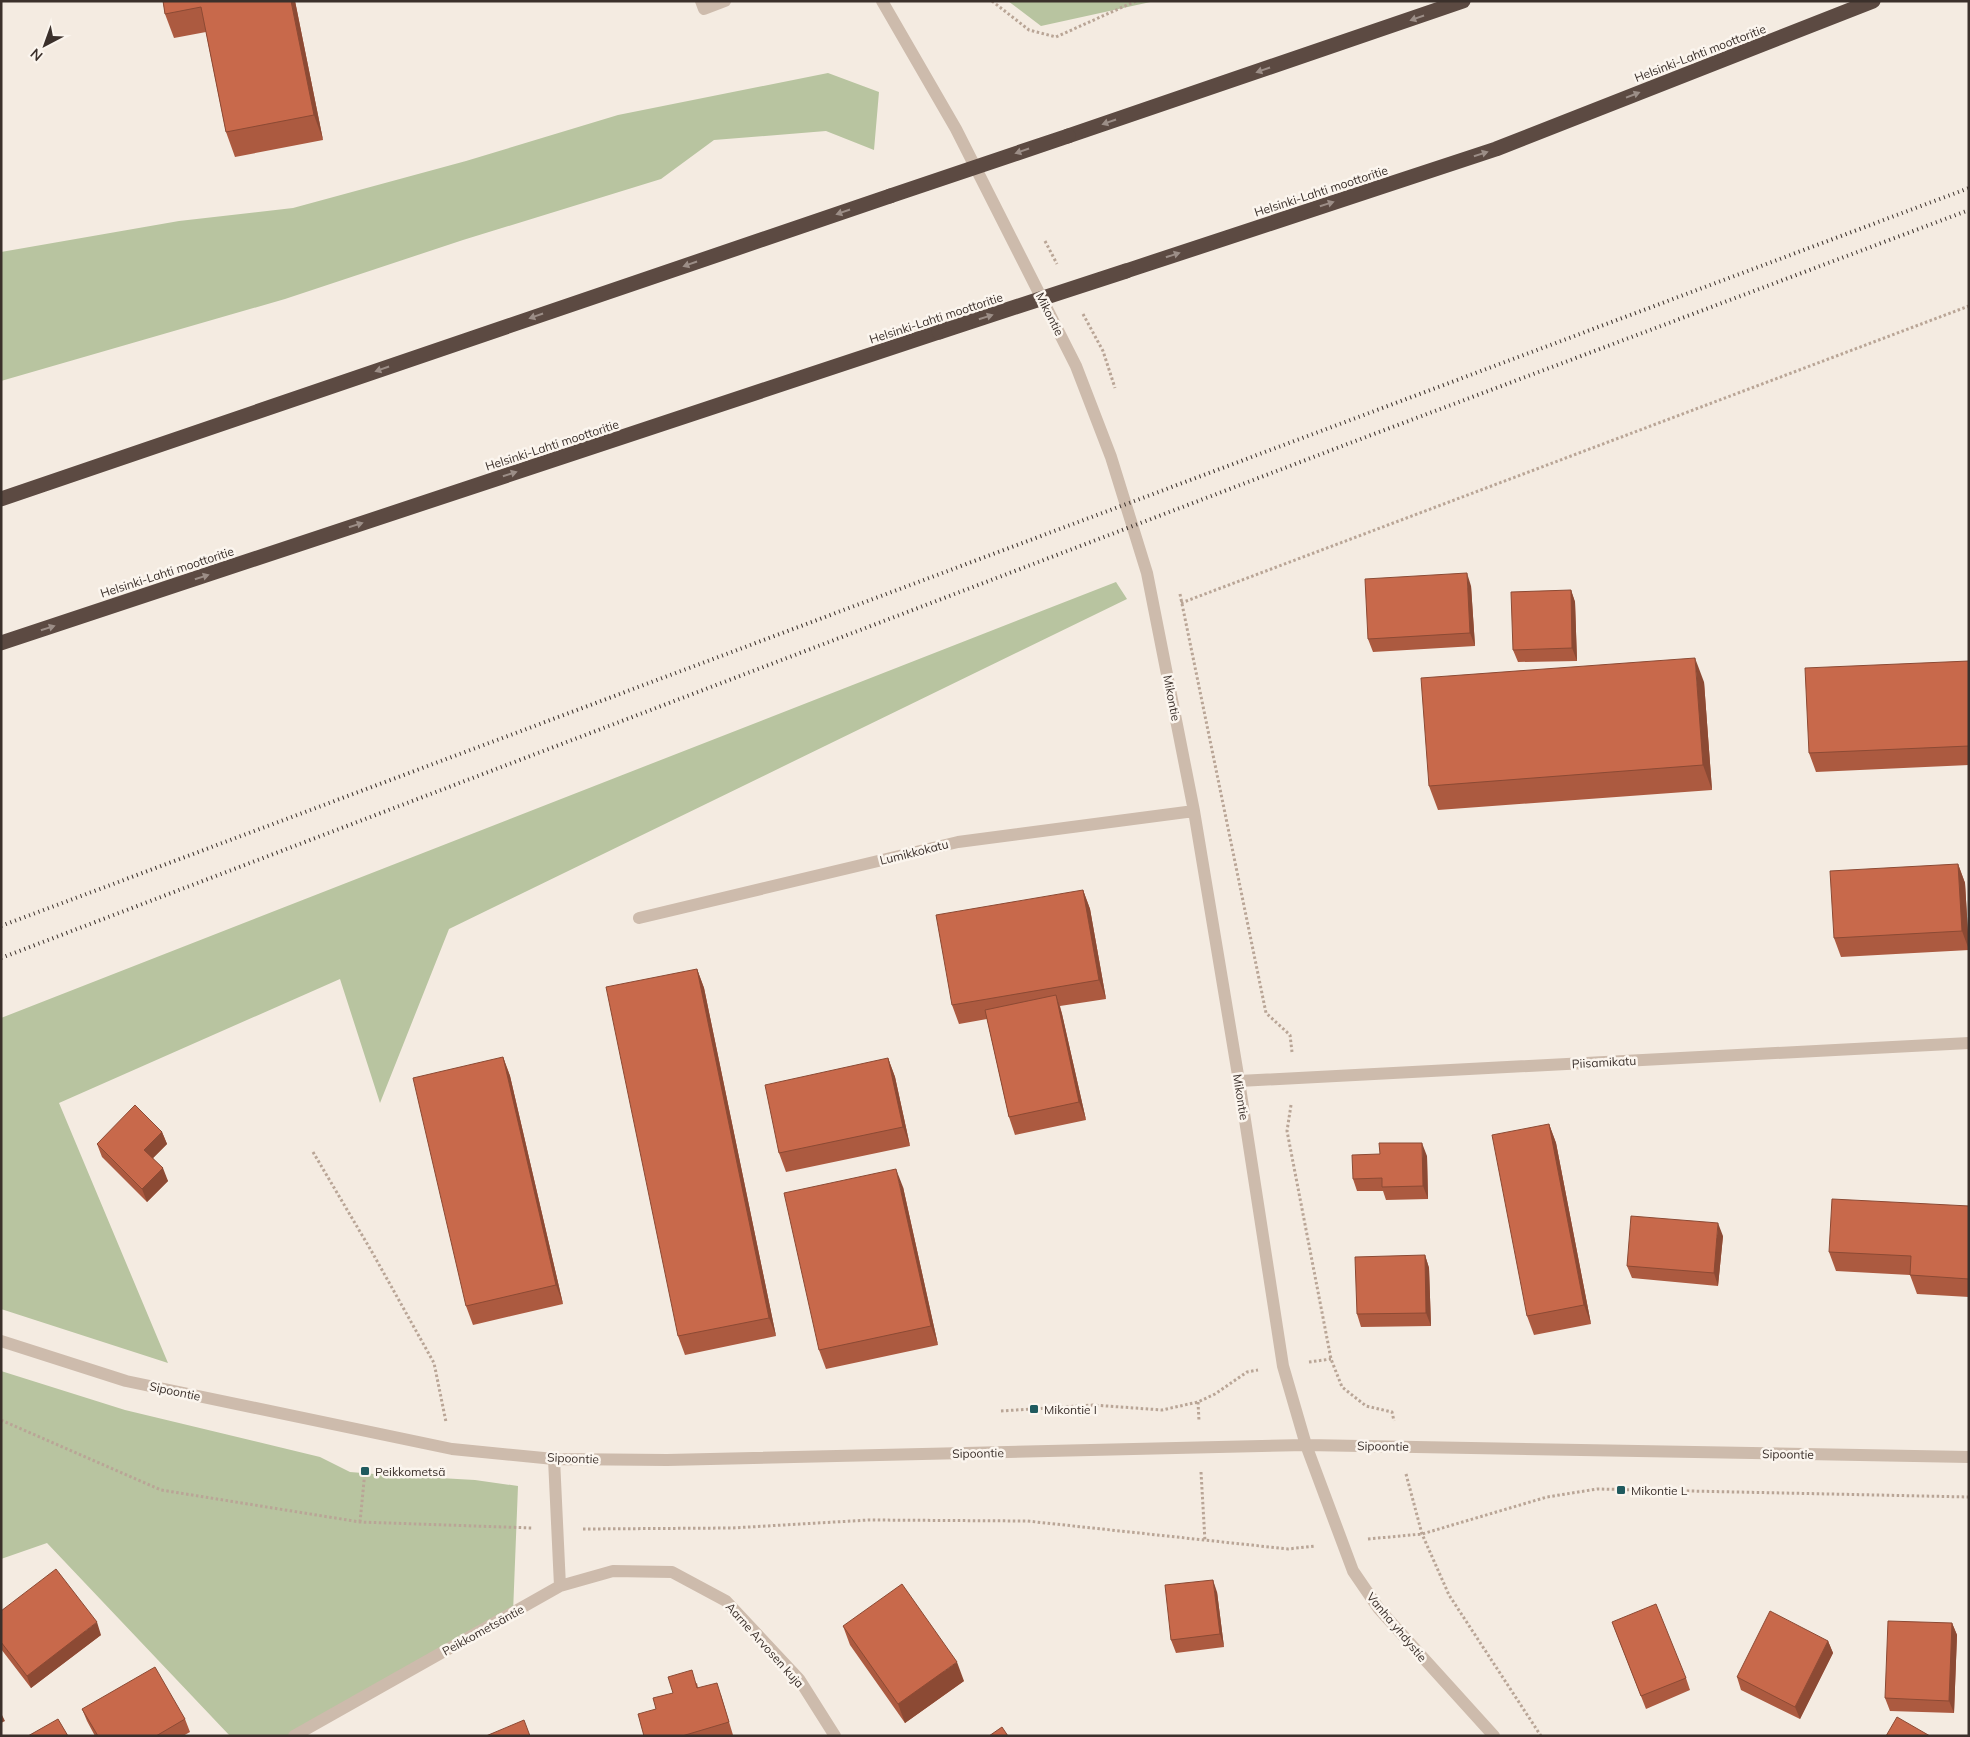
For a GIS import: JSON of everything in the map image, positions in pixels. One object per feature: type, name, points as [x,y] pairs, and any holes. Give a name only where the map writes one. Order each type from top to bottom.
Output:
[{"type":"highway","points":[[1,499],[1463,1]]},
{"type":"highway","name":"Helsinki-Lahti moottoritie","points":[[1,643],[1496,149],[1873,1]]},
{"type":"street","points":[[701,1],[704,8],[725,1]]},
{"type":"street","name":"Mikontie","points":[[882,1],[956,129],[1076,366],[1114,466],[1147,574],[1194,811],[1239,1081],[1283,1366],[1306,1446]]},
{"type":"street","name":"Lumikkokatu","points":[[639,918],[958,842],[1194,811]]},
{"type":"street","name":"Piisamikatu","points":[[1239,1081],[1969,1043]]},
{"type":"street","name":"Sipoontie","points":[[1,1341],[126,1381],[452,1449],[554,1459],[667,1460],[1306,1446],[1969,1457]]},
{"type":"street","name":"Vanha yhdystie","points":[[1306,1446],[1353,1570],[1379,1609],[1494,1736]]},
{"type":"street","points":[[554,1459],[560,1586]]},
{"type":"street","name":"Aarne Arvosen kuja","points":[[560,1586],[613,1571],[672,1572],[726,1601],[799,1679],[835,1736]]},
{"type":"street","name":"Peikkometsäntie","points":[[294,1736],[560,1586]]},
{"type":"path","points":[[992,1],[1030,30],[1056,37],[1136,1]]},
{"type":"path","points":[[1155,613],[1969,306]]},
{"type":"path","points":[[312,1152],[372,1252],[434,1363],[452,1449]]},
{"type":"path","points":[[1331,1359],[1342,1387],[1366,1406],[1392,1412],[1398,1447],[1422,1534],[1449,1595],[1540,1736]]},
{"type":"path","points":[[1001,1411],[1093,1405],[1162,1410],[1198,1402]]},
{"type":"path","points":[[1,1420],[161,1490],[360,1522],[557,1529],[732,1528],[869,1520],[1027,1522],[1288,1549],[1422,1534],[1547,1497],[1597,1489],[1969,1497]]},
{"type":"path","points":[[360,1522],[365,1471]]},
{"type":"green space","points":[[1008,1],[1155,1],[1041,26]]},
{"type":"green space","points":[[828,73],[879,92],[874,150],[826,131],[714,140],[661,179],[463,240],[285,299],[1,381],[1,252],[179,221],[293,208],[466,161],[618,115]]},
{"type":"green space","points":[[1116,582],[1127,599],[449,929],[380,1103],[340,979],[59,1103],[168,1363],[1,1309],[1,1018]]},
{"type":"green space","points":[[1,1371],[125,1410],[320,1457],[350,1472],[475,1480],[518,1486],[513,1613],[294,1736],[230,1736],[47,1543],[1,1559]]},
{"type":"building","points":[[163,1],[291,1],[314,115],[226,132],[201,7],[165,14]]},
{"type":"building","points":[[1467,573],[1470,633],[1368,639],[1365,579]]},
{"type":"building","points":[[1571,590],[1572,648],[1513,650],[1511,592]]},
{"type":"building","points":[[1695,658],[1703,765],[1429,786],[1421,678]]},
{"type":"building","points":[[1969,661],[1969,746],[1809,753],[1805,668]]},
{"type":"building","points":[[1958,864],[1962,931],[1834,938],[1830,871]]},
{"type":"building","points":[[1083,890],[1099,980],[952,1005],[936,915]]},
{"type":"building","points":[[697,969],[769,1318],[678,1336],[606,987]]},
{"type":"building","points":[[1056,995],[1079,1102],[1009,1117],[985,1010]]},
{"type":"building","points":[[503,1057],[556,1285],[466,1306],[413,1078]]},
{"type":"building","points":[[888,1058],[903,1127],[779,1153],[765,1085]]},
{"type":"building","points":[[135,1105],[162,1132],[144,1150],[163,1168],[142,1189],[97,1144]]},
{"type":"building","points":[[1549,1124],[1584,1305],[1527,1316],[1492,1135]]},
{"type":"building","points":[[1379,1143],[1422,1143],[1423,1186],[1382,1187],[1382,1178],[1353,1179],[1352,1155],[1380,1154]]},
{"type":"building","points":[[896,1169],[931,1326],[819,1350],[784,1193]]},
{"type":"building","points":[[1832,1199],[1969,1206],[1969,1279],[1910,1275],[1911,1256],[1829,1252]]},
{"type":"building","points":[[1631,1216],[1718,1223],[1714,1273],[1627,1266]]},
{"type":"building","points":[[1425,1255],[1426,1313],[1357,1314],[1355,1257]]},
{"type":"building","points":[[56,1569],[97,1622],[27,1676],[1,1642],[1,1611]]},
{"type":"building","points":[[1213,1580],[1220,1634],[1171,1640],[1165,1585]]},
{"type":"building","points":[[902,1584],[957,1662],[898,1704],[843,1626]]},
{"type":"building","points":[[1656,1604],[1686,1678],[1641,1696],[1612,1622]]},
{"type":"building","points":[[1770,1611],[1828,1641],[1795,1707],[1737,1677]]},
{"type":"building","points":[[1888,1621],[1952,1623],[1949,1701],[1885,1698]]},
{"type":"building","points":[[155,1667],[185,1719],[156,1736],[98,1736],[82,1709]]},
{"type":"building","points":[[692,1670],[697,1688],[717,1683],[729,1722],[682,1736],[644,1736],[638,1714],[656,1709],[653,1698],[673,1693],[668,1677]]},
{"type":"building","points":[[1897,1717],[1930,1736],[1886,1736]]},
{"type":"building","points":[[58,1719],[68,1736],[28,1736]]},
{"type":"building","points":[[524,1720],[530,1736],[486,1736]]},
{"type":"building","points":[[1002,1727],[1008,1736],[989,1736]]},
{"type":"railway","points":[[1,926],[1969,188]]},
{"type":"railway","points":[[1,958],[1358,440],[1969,210]]},
{"type":"place","name":"Mikontie I","points":[[1034,1409]]},
{"type":"place","name":"Peikkometsä","points":[[365,1471]]},
{"type":"place","name":"Mikontie L","points":[[1621,1490]]}]
